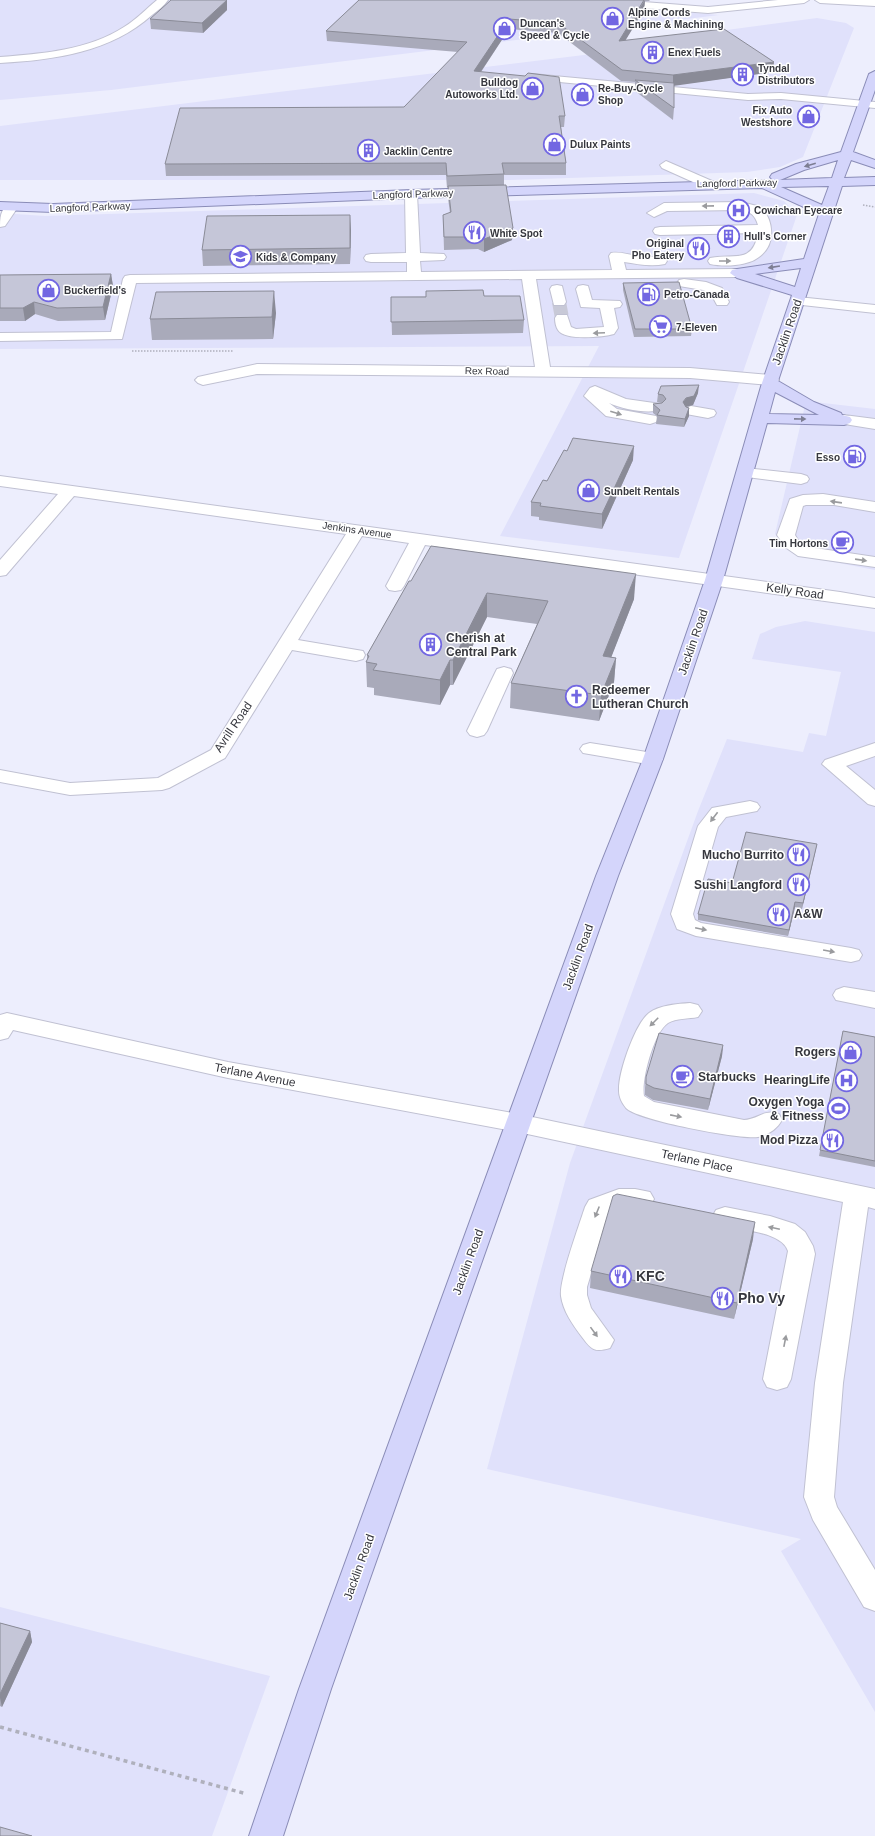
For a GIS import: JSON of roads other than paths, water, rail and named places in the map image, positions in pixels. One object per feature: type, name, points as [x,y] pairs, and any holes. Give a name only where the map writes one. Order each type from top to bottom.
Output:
[{"type":"main road","name":"Jacklin Road","points":[[266,1836],[276,1802],[315,1689],[518,1123],[607,876],[653,759],[714,580],[770,382],[811,262],[826,212],[847,154],[869,104],[874,82]]},
{"type":"main road","points":[[760,183],[800,167],[847,154],[875,164]]},
{"type":"main road","name":"Langford Parkway","points":[[6,207],[53,208],[411,194],[875,180]]},
{"type":"main road","points":[[760,183],[826,212]]},
{"type":"main road","points":[[738,273],[811,262]]},
{"type":"main road","points":[[738,273],[799,297]]},
{"type":"main road","points":[[770,382],[809,405],[844,420]]},
{"type":"main road","points":[[761,418],[844,420]]},
{"type":"street","points":[[0,60],[53,54],[89,46],[123,32],[163,0]]},
{"type":"street","points":[[578,0],[716,9],[804,0]]},
{"type":"street","points":[[820,0],[875,3]]},
{"type":"street","points":[[532,76],[748,97],[780,96],[869,104]]},
{"type":"street","points":[[666,165],[708,184]]},
{"type":"street","points":[[411,194],[414,276]]},
{"type":"street","points":[[620,274],[616,256],[643,261],[732,261],[744,260],[755,254],[762,247],[764,229],[763,222],[758,211],[752,208],[741,206],[664,207],[654,213]]},
{"type":"street","points":[[0,223],[6,207]]},
{"type":"street","points":[[660,231],[764,229]]},
{"type":"street","points":[[371,258],[439,257]]},
{"type":"street","points":[[562,318],[564,329],[574,333],[609,331],[611,328],[610,304],[586,304],[582,285],[638,279],[738,273]]},
{"type":"street","points":[[0,337],[117,336],[130,279],[302,281],[360,280],[414,276],[620,274],[638,279],[690,283],[706,286],[717,291],[722,302]]},
{"type":"street","points":[[528,275],[543,372]]},
{"type":"street","points":[[516,298],[531,294],[558,296],[583,289]]},
{"type":"street","points":[[799,297],[875,310]]},
{"type":"street","points":[[125,302],[141,302]]},
{"type":"street","name":"Rex Road","points":[[203,380],[236,372],[257,369],[690,373],[770,382]]},
{"type":"street","points":[[595,391],[592,396],[612,413],[653,413]]},
{"type":"street","points":[[688,417],[705,419]]},
{"type":"street","points":[[844,420],[875,424]]},
{"type":"street","points":[[745,473],[801,479]]},
{"type":"street","name":"Jenkins Avenue","points":[[0,481],[714,580]]},
{"type":"street","points":[[0,571],[71,490]]},
{"type":"street","points":[[875,507],[820,499],[799,501],[796,503],[786,534],[787,539],[798,549],[804,552],[875,562]]},
{"type":"street","name":"Avrill Road","points":[[0,776],[70,789],[162,784],[218,754],[357,530]]},
{"type":"street","points":[[395,586],[420,539]]},
{"type":"street","name":"Kelly Road","points":[[714,580],[875,603]]},
{"type":"street","points":[[286,644],[356,655]]},
{"type":"street","points":[[477,731],[504,673]]},
{"type":"street","points":[[590,749],[653,759]]},
{"type":"street","points":[[875,749],[832,764],[875,800]]},
{"type":"street","points":[[750,807],[719,812],[708,826],[682,914],[685,924],[696,929],[851,955]]},
{"type":"street","points":[[844,995],[875,1000]]},
{"type":"street","points":[[690,1011],[668,1014],[657,1018],[648,1028],[631,1087],[633,1101],[638,1106],[649,1110],[744,1129],[758,1128],[770,1120]]},
{"type":"street","name":"Terlane Avenue","points":[[0,1032],[7,1021],[228,1070],[518,1123]]},
{"type":"street","name":"Terlane Place","points":[[518,1123],[866,1197]]},
{"type":"street","points":[[866,1197],[829,1383],[819,1497],[823,1511],[875,1598]]},
{"type":"street","points":[[600,1340],[576,1308],[573,1298],[574,1287],[598,1207],[610,1200],[622,1198],[636,1198],[667,1205]]},
{"type":"street","points":[[706,1213],[783,1230],[793,1236],[799,1244],[802,1254],[777,1379]]},
{"type":"tunnel","points":[[559,302],[562,318]]},
{"type":"place","name":"Alpine Cords Engine & Machining","points":[[612,18]]},
{"type":"place","name":"Duncan's Speed & Cycle","points":[[504,29]]},
{"type":"place","name":"Enex Fuels","points":[[652,52]]},
{"type":"place","name":"Tyndal Distributors","points":[[742,74]]},
{"type":"place","name":"Bulldog Autoworks Ltd.","points":[[533,88]]},
{"type":"place","name":"Re-Buy-Cycle Shop","points":[[582,94]]},
{"type":"place","name":"Fix Auto Westshore","points":[[808,116]]},
{"type":"place","name":"Dulux Paints","points":[[554,144]]},
{"type":"place","name":"Jacklin Centre","points":[[368,151]]},
{"type":"place","name":"Cowichan Eyecare","points":[[739,210]]},
{"type":"place","name":"White Spot","points":[[474,233]]},
{"type":"place","name":"Hull's Corner","points":[[728,236]]},
{"type":"place","name":"Original Pho Eatery","points":[[699,249]]},
{"type":"place","name":"Kids & Company","points":[[241,257]]},
{"type":"place","name":"Buckerfield's","points":[[49,290]]},
{"type":"place","name":"Petro-Canada","points":[[648,294]]},
{"type":"place","name":"7-Eleven","points":[[660,327]]},
{"type":"place","name":"Esso","points":[[855,457]]},
{"type":"place","name":"Sunbelt Rentals","points":[[588,491]]},
{"type":"place","name":"Tim Hortons","points":[[843,543]]},
{"type":"place","name":"Cherish at Central Park","points":[[431,645]]},
{"type":"place","name":"Redeemer Lutheran Church","points":[[576,697]]},
{"type":"place","name":"Mucho Burrito","points":[[799,855]]},
{"type":"place","name":"Sushi Langford","points":[[798,885]]},
{"type":"place","name":"A&W","points":[[779,914]]},
{"type":"place","name":"Rogers","points":[[851,1052]]},
{"type":"place","name":"Starbucks","points":[[683,1077]]},
{"type":"place","name":"HearingLife","points":[[846,1080]]},
{"type":"place","name":"Oxygen Yoga & Fitness","points":[[839,1109]]},
{"type":"place","name":"Mod Pizza","points":[[833,1140]]},
{"type":"place","name":"KFC","points":[[620,1276]]},
{"type":"place","name":"Pho Vy","points":[[722,1298]]}]
